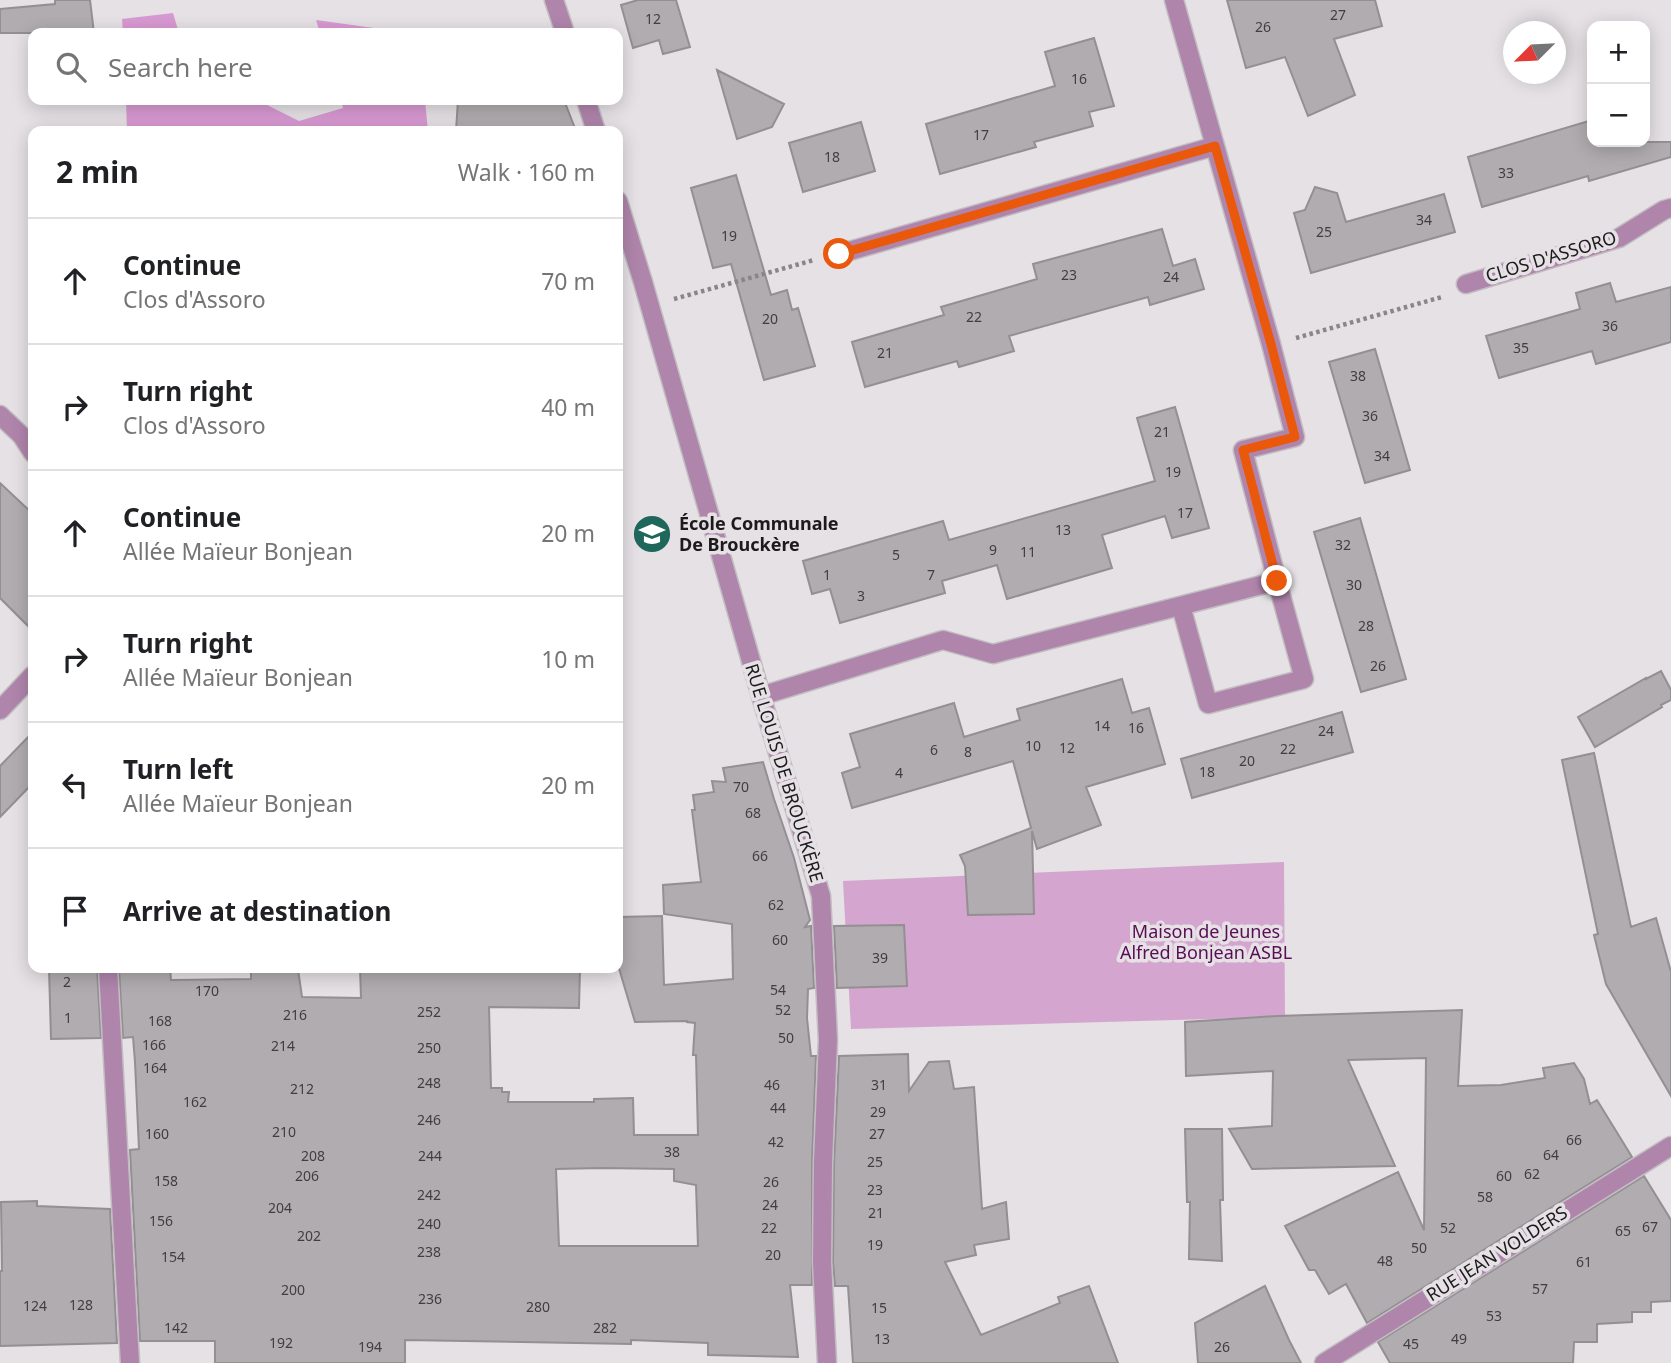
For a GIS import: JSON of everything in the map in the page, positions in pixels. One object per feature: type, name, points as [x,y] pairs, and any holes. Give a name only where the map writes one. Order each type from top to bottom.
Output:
[{"type":"street","points":[[554,0],[563,28]]},
{"type":"street","points":[[1174,0],[1295,437],[1243,450],[1304,678],[1208,704],[1181,606]]},
{"type":"street","points":[[588,105],[594,126]]},
{"type":"street","points":[[839,254],[1215,146]]},
{"type":"street","name":"CLOS D'ASSORO","points":[[1466,284],[1619,238],[1671,208]]},
{"type":"street","name":"RUE LOUIS DE BROUCKÈRE","points":[[623,217],[821,896],[828,1040],[822,1262],[827,1363]]},
{"type":"street","points":[[0,415],[28,445]]},
{"type":"street","points":[[761,696],[943,640],[993,654],[1277,581]]},
{"type":"street","points":[[0,710],[28,680]]},
{"type":"street","points":[[108,973],[130,1363]]},
{"type":"street","name":"RUE JEAN VOLDERS","points":[[1324,1363],[1671,1146]]},
{"type":"path","points":[[650,305],[839,254]]},
{"type":"path","points":[[1271,344],[1457,293],[1466,284]]},
{"type":"green space","name":"Maison de Jeunes Alfred Bonjean ASBL","points":[[1284,862],[1285,1017],[851,1029],[843,881]]},
{"type":"shaded area","points":[[173,13],[178,28],[123,28],[122,19]]},
{"type":"shaded area","points":[[316,20],[374,28],[318,28]]},
{"type":"shaded area","points":[[126,105],[267,105],[299,121],[343,108],[342,105],[425,105],[428,126],[127,126]]},
{"type":"building","points":[[55,0],[90,0],[93,28],[28,28],[28,33],[0,33],[0,9],[55,4]]},
{"type":"building","points":[[638,0],[676,0],[690,47],[663,54],[659,40],[633,48],[621,5]]},
{"type":"building","points":[[1227,0],[1375,0],[1382,26],[1334,39],[1355,95],[1308,116],[1285,57],[1246,68]]},
{"type":"building","points":[[1094,38],[1114,106],[1089,112],[1093,126],[1034,142],[1036,147],[940,174],[926,124],[1055,86],[1045,52]]},
{"type":"building","points":[[717,70],[784,104],[772,127],[737,139]]},
{"type":"building","points":[[458,105],[566,105],[574,126],[456,126]]},
{"type":"building","points":[[1587,121],[1587,147],[1650,147],[1650,142],[1671,142],[1671,157],[1589,181],[1588,176],[1482,207],[1468,157]]},
{"type":"building","points":[[861,122],[875,171],[803,192],[789,143]]},
{"type":"building","points":[[736,175],[771,295],[787,290],[792,310],[798,308],[815,366],[764,380],[731,264],[713,268],[691,188]]},
{"type":"building","points":[[1315,187],[1337,193],[1346,222],[1444,194],[1455,232],[1311,273],[1294,213],[1305,210]]},
{"type":"building","points":[[1162,229],[1173,266],[1195,259],[1204,289],[1150,305],[1148,297],[1009,336],[1014,351],[959,367],[957,361],[865,387],[852,342],[944,315],[941,307],[1037,279],[1033,264]]},
{"type":"building","points":[[1610,283],[1616,302],[1671,287],[1671,342],[1596,364],[1592,351],[1499,378],[1486,336],[1580,309],[1576,293]]},
{"type":"building","points":[[1375,349],[1410,470],[1365,483],[1329,362]]},
{"type":"building","points":[[1175,407],[1209,528],[1172,538],[1165,516],[1102,535],[1112,568],[1007,599],[997,565],[942,581],[945,593],[840,623],[830,589],[812,594],[803,561],[943,521],[949,540],[1155,481],[1137,418]]},
{"type":"building","points":[[0,483],[28,509],[28,626],[0,598]]},
{"type":"building","points":[[1360,518],[1406,679],[1361,692],[1314,532]]},
{"type":"building","points":[[1661,671],[1671,690],[1671,700],[1595,747],[1578,717]]},
{"type":"building","points":[[1122,679],[1132,713],[1149,708],[1165,764],[1086,787],[1101,825],[1037,849],[1032,831],[1034,914],[968,915],[965,866],[960,855],[1031,828],[1013,761],[852,808],[842,773],[860,767],[850,734],[954,703],[964,737],[1020,720],[1017,709]]},
{"type":"building","points":[[1342,712],[1353,752],[1192,798],[1181,759]]},
{"type":"building","points":[[28,737],[28,788],[0,817],[0,766]]},
{"type":"building","points":[[1594,753],[1631,927],[1656,918],[1671,972],[1671,1096],[1606,984],[1594,935],[1598,934],[1562,760]]},
{"type":"building","points":[[763,762],[794,858],[810,920],[805,927],[811,926],[814,988],[808,989],[807,1018],[811,1056],[816,1056],[812,1163],[812,1285],[790,1285],[798,1357],[708,1355],[708,1343],[631,1340],[631,1344],[405,1340],[405,1363],[215,1363],[215,1341],[140,1341],[130,1150],[139,1149],[135,1062],[133,1037],[123,1038],[119,973],[170,973],[171,980],[251,979],[251,973],[299,973],[302,997],[361,998],[360,973],[580,973],[579,1008],[489,1007],[491,1088],[502,1088],[502,1092],[509,1092],[508,1102],[594,1102],[594,1099],[633,1098],[634,1135],[698,1135],[696,1055],[693,1055],[695,1023],[635,1022],[620,973],[623,973],[623,917],[662,916],[664,985],[733,979],[732,924],[664,914],[663,885],[701,882],[692,810],[695,810],[693,795],[714,792],[712,781],[726,782],[723,768]],"holes":[[[556,1169],[674,1169],[674,1181],[696,1185],[698,1246],[559,1246]]]},
{"type":"building","points":[[904,925],[907,986],[837,988],[834,926]]},
{"type":"building","points":[[49,973],[97,973],[101,1038],[51,1039]]},
{"type":"building","points":[[1462,1010],[1458,1086],[1501,1085],[1545,1078],[1543,1068],[1574,1063],[1584,1079],[1590,1104],[1597,1100],[1632,1157],[1367,1323],[1346,1284],[1329,1294],[1315,1270],[1309,1270],[1285,1226],[1398,1172],[1424,1230],[1426,1058],[1348,1060],[1395,1166],[1252,1169],[1229,1129],[1272,1126],[1273,1071],[1186,1076],[1185,1022]]},
{"type":"building","points":[[908,1054],[909,1091],[929,1062],[949,1061],[954,1089],[974,1087],[982,1209],[1006,1202],[1009,1239],[974,1245],[976,1255],[945,1262],[981,1335],[1060,1303],[1058,1297],[1089,1286],[1118,1363],[853,1363],[848,1286],[835,1286],[833,1262],[839,1056]]},
{"type":"building","points":[[1185,1129],[1222,1129],[1222,1261],[1189,1259],[1190,1202],[1187,1202]]},
{"type":"building","points":[[1644,1176],[1671,1220],[1671,1301],[1651,1302],[1651,1312],[1632,1312],[1632,1322],[1597,1324],[1597,1342],[1574,1342],[1573,1363],[1390,1363],[1378,1342]]},
{"type":"building","points":[[37,1201],[37,1206],[110,1209],[117,1343],[0,1346],[1,1202]]},
{"type":"building","points":[[1265,1286],[1301,1363],[1198,1363],[1195,1323]]},
{"type":"place","name":"École Communale De Brouckère","points":[[652,534]]},
{"type":"route","points":[[839,254],[1215,146],[1295,437],[1243,450],[1277,581]]}]
